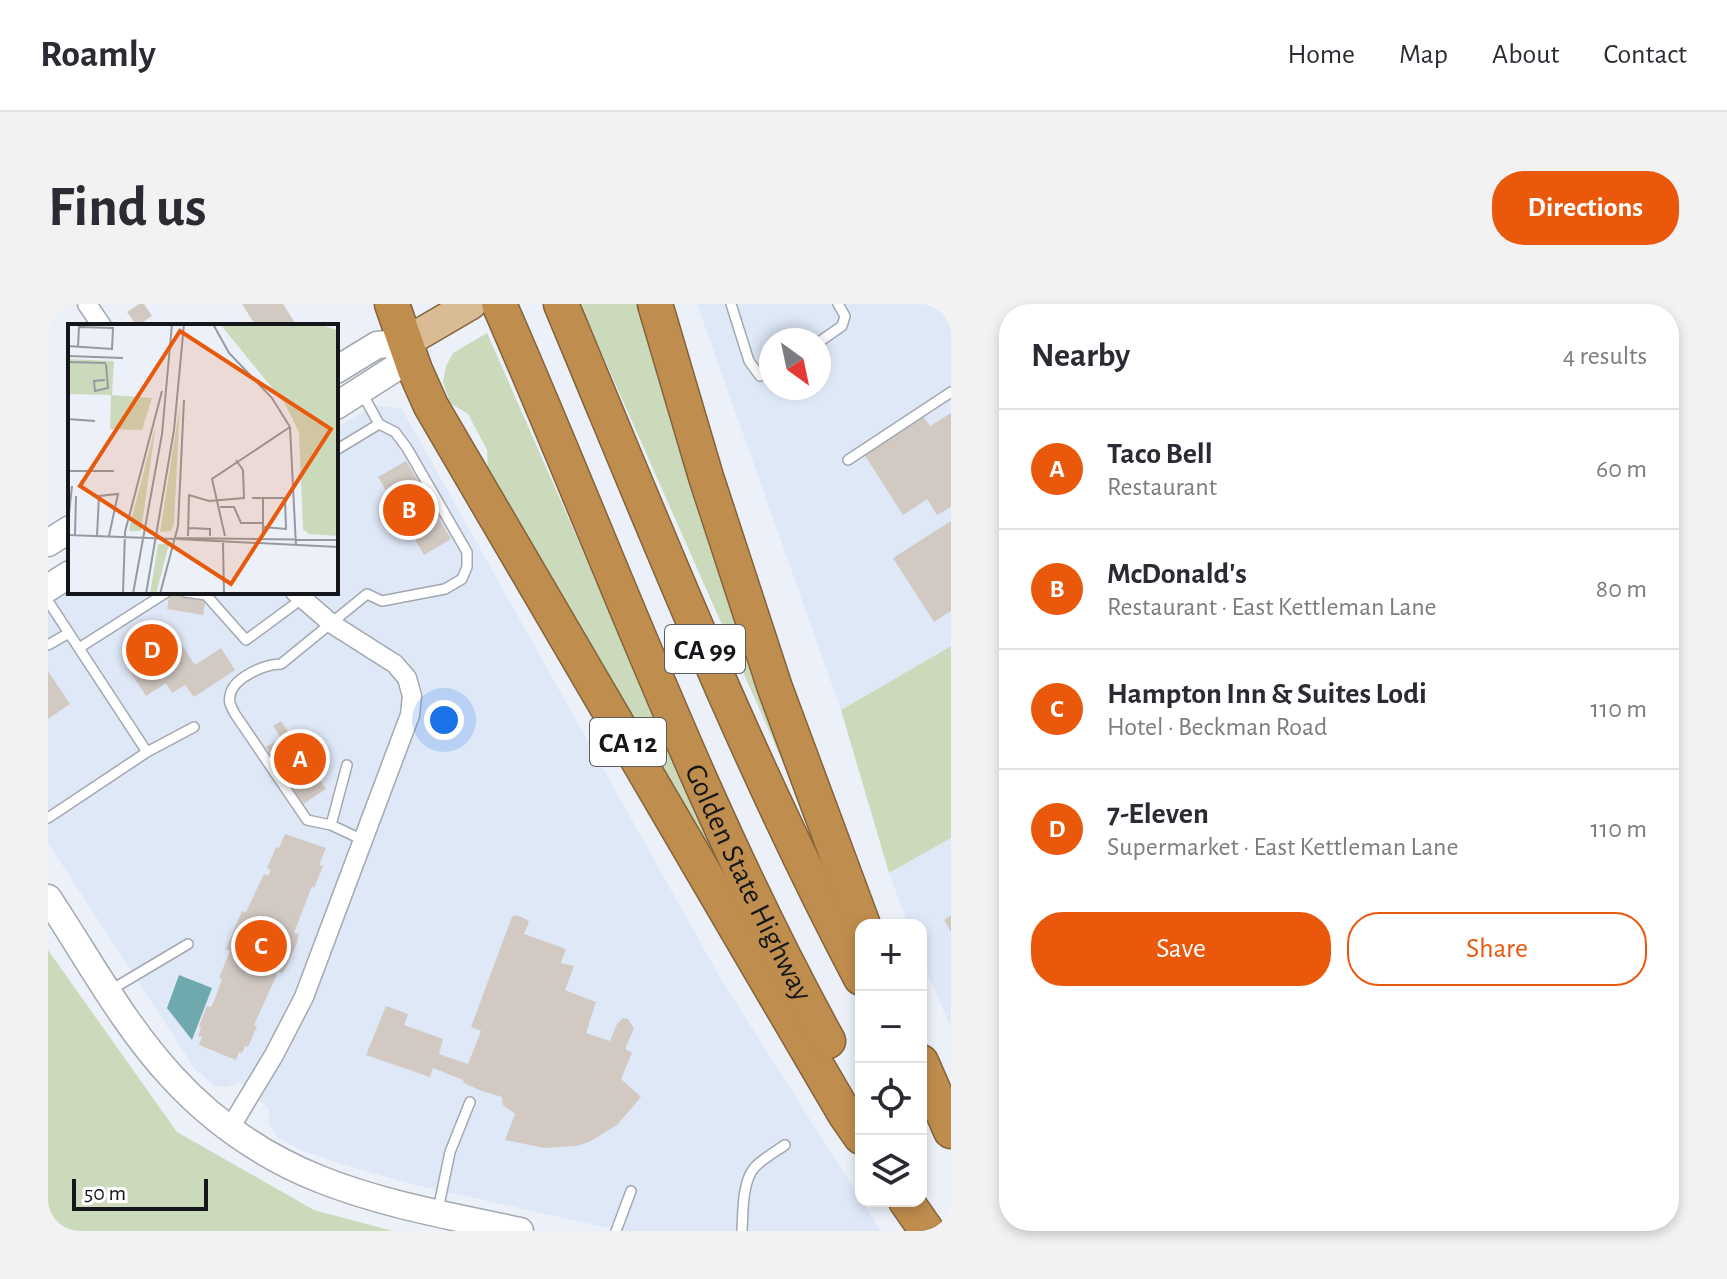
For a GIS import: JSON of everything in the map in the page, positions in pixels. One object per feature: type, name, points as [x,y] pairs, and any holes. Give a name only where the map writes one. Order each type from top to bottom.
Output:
[{"type":"highway","points":[[392,304],[406,342]]},
{"type":"highway","name":"Golden State Highway","points":[[499,304],[707,797],[765,920],[855,1091]]},
{"type":"highway","points":[[655,304],[706,477],[775,688],[861,919]]},
{"type":"highway","name":"Golden State Highway","points":[[562,308],[747,747],[855,966]]},
{"type":"highway","name":"CA 12","points":[[406,342],[431,406],[860,1135]]},
{"type":"highway","points":[[921,1063],[951,1131]]},
{"type":"highway","points":[[927,1098],[951,1140]]},
{"type":"highway","points":[[910,1207],[927,1231]]},
{"type":"highway","points":[[920,1207],[934,1231]]},
{"type":"main road","points":[[406,342],[471,304]]},
{"type":"street","points":[[87,304],[101,324]]},
{"type":"street","points":[[338,369],[377,345],[406,342],[397,367],[338,405]]},
{"type":"street","points":[[48,543],[68,530]]},
{"type":"street","points":[[48,588],[68,575]]},
{"type":"street","points":[[230,1128],[274,1055],[304,997],[410,715],[412,696],[407,678],[395,664],[332,624],[299,595]]},
{"type":"street","points":[[48,898],[109,991],[173,1078],[230,1128],[270,1157],[306,1175],[384,1202],[520,1231]]},
{"type":"lane","points":[[731,304],[749,361],[759,375]]},
{"type":"lane","points":[[831,334],[842,326],[845,316],[838,304]]},
{"type":"lane","points":[[361,390],[379,424],[395,432],[407,448],[467,552],[467,567],[462,579],[445,589],[382,601],[367,594],[281,664],[266,664],[236,684],[230,692],[229,701],[307,820],[331,825],[363,840]]},
{"type":"lane","points":[[848,460],[951,392]]},
{"type":"lane","points":[[338,449],[379,424]]},
{"type":"lane","points":[[79,648],[164,594]]},
{"type":"lane","points":[[199,594],[206,595],[246,640],[299,595]]},
{"type":"lane","points":[[48,601],[147,752]]},
{"type":"lane","points":[[48,645],[69,633]]},
{"type":"lane","points":[[50,812],[194,727]]},
{"type":"lane","points":[[331,825],[347,765]]},
{"type":"lane","points":[[109,991],[188,944]]},
{"type":"lane","points":[[437,1213],[450,1152],[470,1102]]},
{"type":"lane","points":[[742,1231],[744,1200],[754,1169],[785,1145]]},
{"type":"lane","points":[[616,1231],[631,1191]]},
{"type":"shaded area","points":[[697,304],[951,304],[951,646],[841,710]]},
{"type":"shaded area","points":[[375,405],[402,409],[722,981],[855,1190],[855,1207],[866,1207],[881,1231],[622,1231],[412,1184],[301,1150],[277,1137],[268,1123],[269,1109],[239,1082],[227,1087],[215,1086],[195,1069],[48,843],[48,603],[68,591],[68,594],[338,594],[338,427]]},
{"type":"shaded area","points":[[951,838],[951,1027],[927,973],[927,919],[906,919],[889,873]]},
{"type":"green space","points":[[580,304],[644,304],[801,773],[789,776]]},
{"type":"green space","points":[[487,333],[629,656],[753,924],[488,473],[487,450],[468,414],[450,403],[443,382],[446,366],[453,353]]},
{"type":"green space","points":[[951,646],[951,838],[889,873],[841,710]]},
{"type":"green space","points":[[48,950],[177,1132],[314,1210],[393,1231],[48,1231]]},
{"type":"water","points":[[179,975],[212,988],[192,1040],[167,1008]]},
{"type":"building","points":[[144,304],[152,316],[136,324],[127,312]]},
{"type":"building","points":[[242,304],[283,304],[296,324],[255,324]]},
{"type":"building","points":[[951,413],[951,507],[937,515],[927,499],[903,515],[864,454],[923,416],[930,426]]},
{"type":"building","points":[[406,461],[418,481],[423,478],[445,515],[439,519],[451,539],[424,555],[378,477]]},
{"type":"building","points":[[951,521],[951,611],[934,622],[893,558]]},
{"type":"building","points":[[170,594],[207,594],[203,615],[167,609]]},
{"type":"building","points":[[172,630],[195,665],[221,648],[235,670],[194,697],[185,685],[172,693],[166,683],[146,696],[124,662]]},
{"type":"building","points":[[48,671],[70,704],[48,719]]},
{"type":"building","points":[[281,721],[326,789],[303,804],[266,747],[281,738],[273,726]]},
{"type":"building","points":[[285,834],[326,848],[319,865],[323,866],[294,933],[299,934],[287,966],[282,973],[278,972],[254,1025],[257,1026],[248,1047],[239,1052],[236,1060],[199,1045],[202,1037],[198,1036],[199,1026],[207,1006],[211,1007],[214,1001],[230,951],[226,949],[242,911],[246,912],[264,874],[268,876],[271,870],[267,868]]},
{"type":"building","points":[[516,915],[529,922],[524,934],[566,949],[561,963],[574,966],[565,990],[596,1002],[586,1033],[610,1041],[623,1018],[628,1019],[634,1028],[625,1049],[632,1053],[621,1079],[641,1097],[617,1125],[576,1146],[544,1148],[505,1140],[515,1114],[503,1105],[502,1097],[479,1090],[433,1068],[430,1077],[366,1055],[386,1006],[408,1014],[404,1025],[443,1039],[439,1054],[468,1064],[481,1031],[471,1027],[512,917]]},
{"type":"building","points":[[951,915],[951,932],[944,920]]},
{"type":"place","name":"McDonald's","points":[[409,510]]},
{"type":"place","name":"7-Eleven","points":[[152,650]]},
{"type":"place","name":"Taco Bell","points":[[300,759]]},
{"type":"place","name":"Hampton Inn & Suites Lodi","points":[[261,946]]}]
